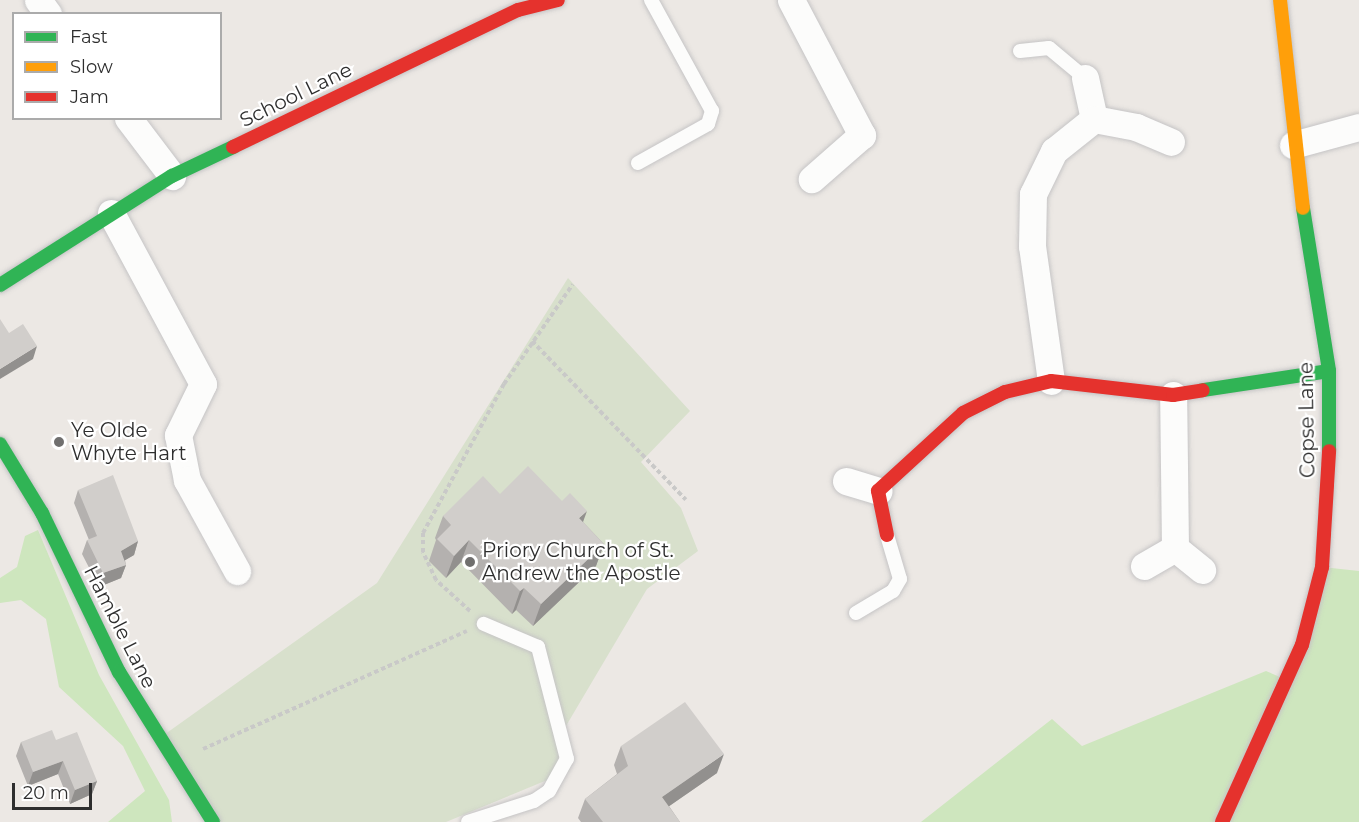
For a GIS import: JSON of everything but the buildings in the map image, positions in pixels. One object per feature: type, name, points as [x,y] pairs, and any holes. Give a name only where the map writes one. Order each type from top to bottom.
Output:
[{"type":"street","name":"School Lane","points":[[0,285],[172,176],[518,5],[558,0]]},
{"type":"street","points":[[791,0],[862,135],[812,179]]},
{"type":"street","name":"Copse Lane","points":[[1222,822],[1281,700],[1315,597],[1329,467],[1329,371],[1293,145],[1280,0]]},
{"type":"street","points":[[1085,78],[1094,118]]},
{"type":"street","points":[[1094,118],[1136,127],[1171,142]]},
{"type":"street","points":[[1051,381],[1032,246],[1034,194],[1054,151],[1094,118]]},
{"type":"street","points":[[130,120],[172,176]]},
{"type":"street","points":[[1293,145],[1359,127]]},
{"type":"street","points":[[111,213],[203,384],[178,435],[187,480],[237,571]]},
{"type":"street","points":[[878,491],[963,413],[1005,392],[1051,381],[1173,395],[1329,371]]},
{"type":"street","points":[[1173,395],[1175,548]]},
{"type":"street","name":"Hamble Lane","points":[[0,444],[172,763],[213,822]]},
{"type":"street","points":[[846,481],[878,491]]},
{"type":"street","points":[[878,491],[887,535]]},
{"type":"street","points":[[1144,566],[1175,548]]},
{"type":"street","points":[[1175,548],[1202,570]]},
{"type":"lane","points":[[638,163],[708,124],[712,111],[651,0]]},
{"type":"lane","points":[[1020,51],[1049,48],[1085,78]]},
{"type":"lane","points":[[856,614],[893,591],[900,579],[887,535]]},
{"type":"lane","points":[[468,822],[534,801],[549,791],[567,759],[538,647],[484,624]]},
{"type":"path","points":[[172,763],[484,624],[436,580],[423,552],[423,533],[532,341],[573,284]]},
{"type":"path","points":[[532,341],[686,500]]},
{"type":"green space","points":[[568,278],[690,411],[641,462],[681,508],[698,551],[647,589],[563,731],[569,771],[446,822],[219,822],[161,737],[377,583]]},
{"type":"green space","points":[[38,530],[99,675],[169,800],[172,822],[108,822],[145,791],[123,746],[59,687],[46,619],[21,600],[0,603],[0,578],[17,567],[25,536]]},
{"type":"green space","points":[[1322,567],[1359,571],[1359,822],[921,822],[1052,719],[1082,746],[1266,671],[1289,681]]},
{"type":"traffic: fast","points":[[0,285],[172,176],[233,147]]},
{"type":"traffic: fast","points":[[1303,208],[1329,371],[1329,451]]},
{"type":"traffic: fast","points":[[1203,390],[1329,371]]},
{"type":"traffic: fast","points":[[0,444],[42,513],[119,672],[213,822]]},
{"type":"traffic: slow","points":[[1280,0],[1303,208]]},
{"type":"traffic: jam","points":[[233,147],[518,10],[558,0]]},
{"type":"traffic: jam","points":[[887,535],[878,491],[963,413],[1005,392],[1051,381],[1173,395],[1203,390]]},
{"type":"traffic: jam","points":[[1222,822],[1302,645],[1322,567],[1329,451]]},
{"type":"place","name":"Ye Olde Whyte Hart","points":[[59,442]]},
{"type":"place","name":"Priory Church of St. Andrew the Apostle","points":[[470,562]]}]
